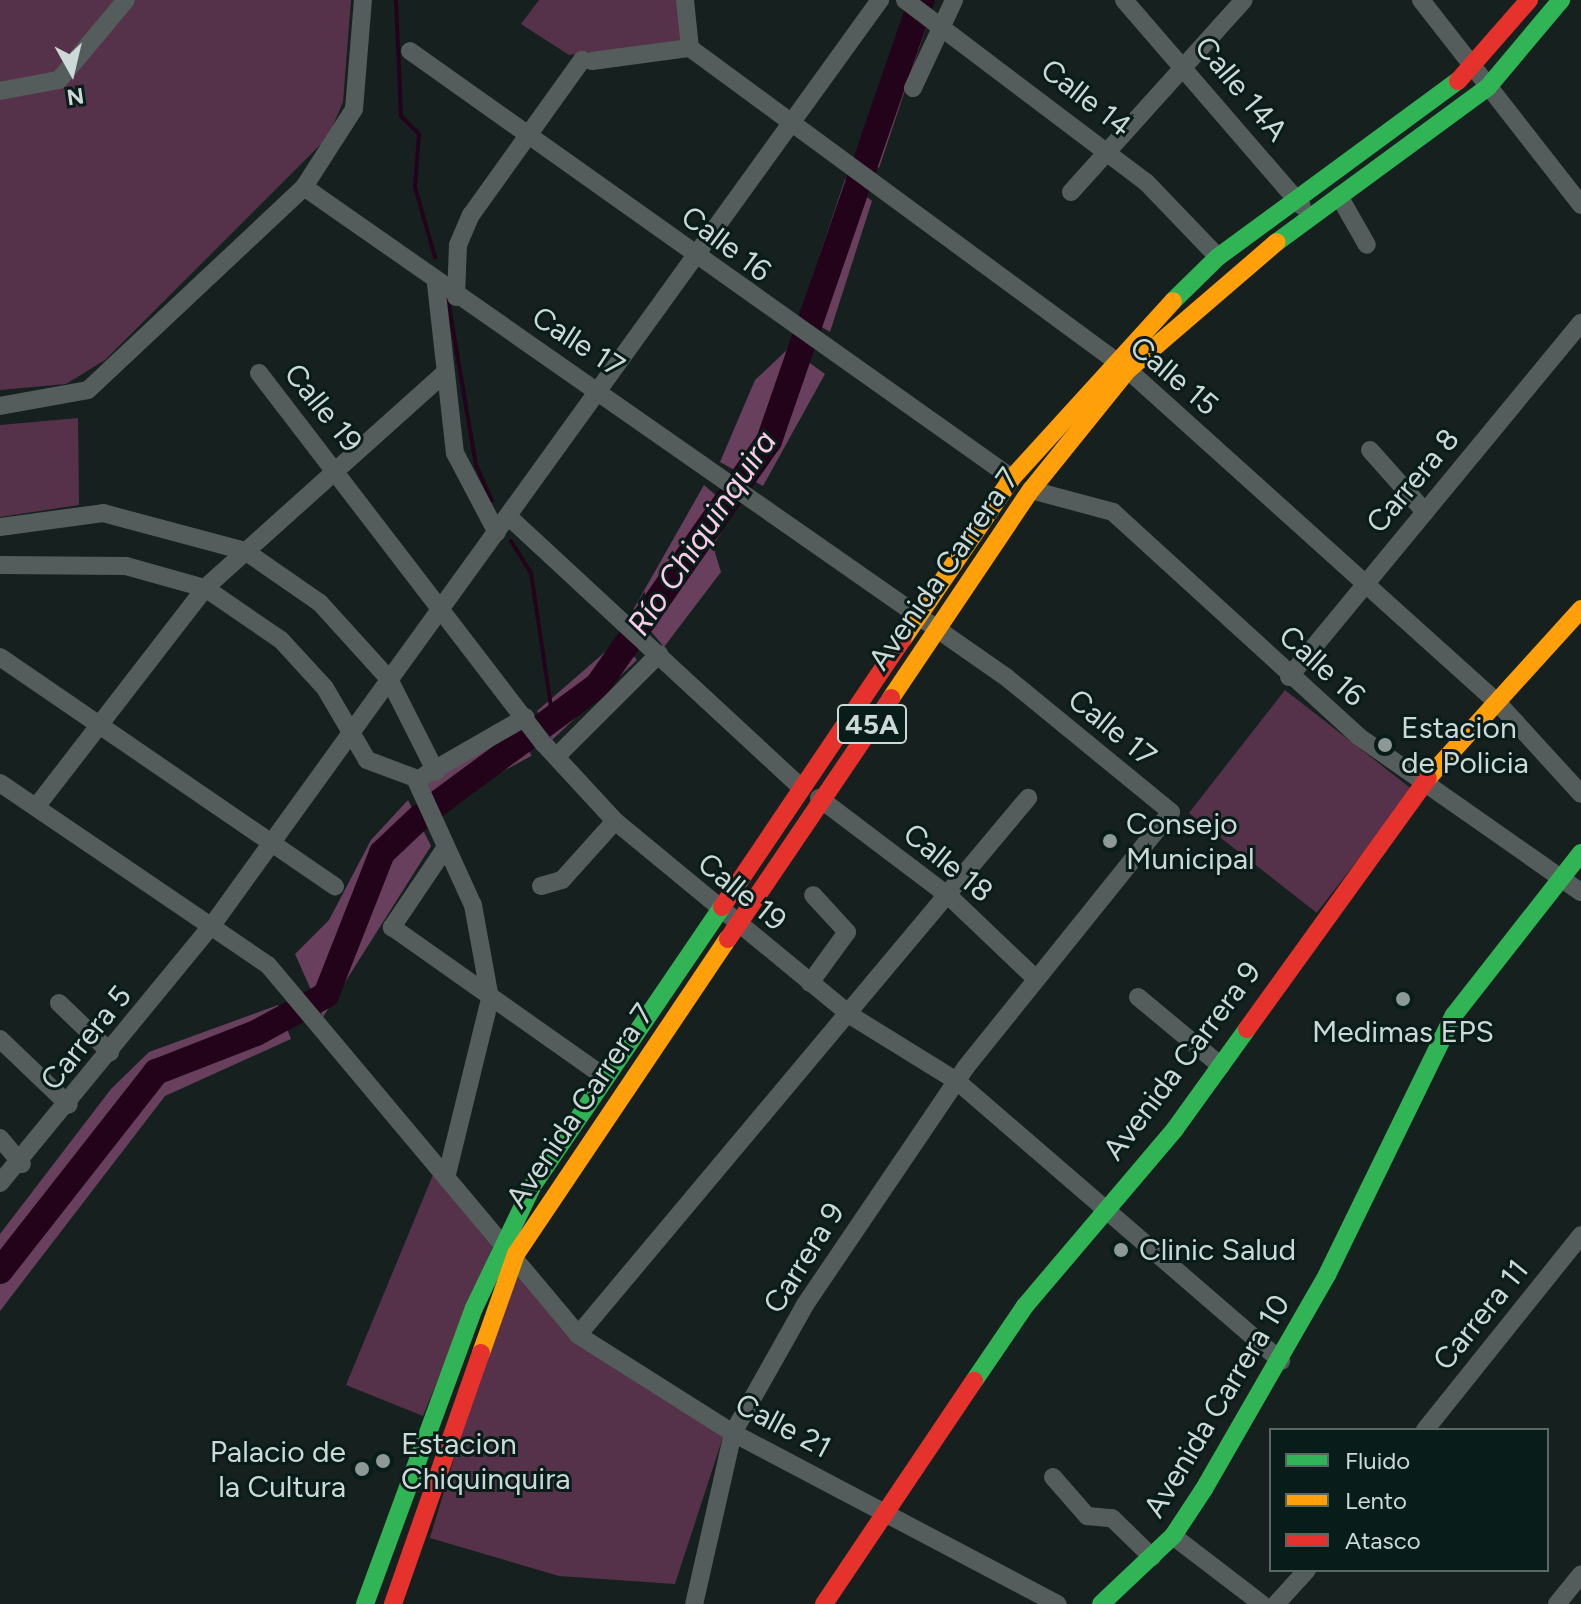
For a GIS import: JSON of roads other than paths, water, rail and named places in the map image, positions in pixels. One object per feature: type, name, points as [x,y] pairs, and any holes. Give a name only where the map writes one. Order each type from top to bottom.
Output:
[{"type":"main road","name":"Avenida Carrera 7","points":[[365,1604],[511,1248],[605,1077],[1012,478],[1218,257],[1472,67],[1529,0]]},
{"type":"main road","name":"Avenida Carrera 7","points":[[393,1604],[511,1248],[1120,365],[1339,196],[1488,87],[1561,0]]},
{"type":"main road","name":"Avenida Carrera 9","points":[[824,1604],[889,1513],[1025,1306],[1221,1066],[1421,786],[1581,609]]},
{"type":"main road","name":"Avenida Carrera 10","points":[[1101,1604],[1173,1536],[1281,1361],[1454,1015],[1560,875],[1581,853]]},
{"type":"street","points":[[0,91],[59,80],[126,0]]},
{"type":"street","points":[[0,406],[88,390],[304,187],[354,109],[363,0]]},
{"type":"street","points":[[456,297],[458,245],[526,136],[587,61],[690,48],[685,0]]},
{"type":"street","name":"Carrera 5","points":[[0,1183],[22,1164],[213,924],[351,729],[445,611],[497,533],[880,0]]},
{"type":"street","points":[[913,88],[933,18],[954,0]]},
{"type":"street","name":"Calle 14A","points":[[1124,0],[1189,68],[1312,217]]},
{"type":"street","points":[[1071,192],[1189,68],[1244,0]]},
{"type":"street","points":[[1421,0],[1581,205]]},
{"type":"street","name":"Calle 14","points":[[908,2],[1110,153],[1218,257]]},
{"type":"street","name":"Calle 15","points":[[690,48],[879,184],[1120,365],[1498,703],[1581,794]]},
{"type":"street","name":"Calle 16","points":[[410,51],[697,255],[794,330],[1012,478]]},
{"type":"street","name":"Calle 17","points":[[304,187],[436,284],[602,390],[823,551],[1012,682],[1171,812],[1035,978]]},
{"type":"street","points":[[1339,196],[1367,245]]},
{"type":"street","points":[[436,284],[442,375],[455,453],[497,533]]},
{"type":"street","name":"Carrera 8","points":[[1289,677],[1363,582],[1581,323]]},
{"type":"street","name":"Calle 19","points":[[259,373],[336,467],[550,750],[615,821],[717,910],[850,1015],[958,1082],[1281,1361]]},
{"type":"street","points":[[36,807],[102,727],[205,588],[336,467],[442,375]]},
{"type":"street","points":[[1370,450],[1425,512]]},
{"type":"street","name":"Calle 16","points":[[1031,490],[1113,512],[1190,577],[1289,677],[1421,786],[1560,875],[1581,892]]},
{"type":"street","points":[[0,527],[103,513],[245,551],[320,603],[389,679],[436,772]]},
{"type":"street","points":[[509,517],[802,788]]},
{"type":"street","name":"Calle 17","points":[[823,551],[833,545],[919,616]]},
{"type":"street","points":[[0,565],[126,566],[205,588],[281,640],[351,729],[367,760],[418,786],[473,905],[490,999],[447,1174]]},
{"type":"street","name":"Calle 17","points":[[943,620],[1011,672],[1012,682]]},
{"type":"street","name":"Calle 17","points":[[931,636],[1001,688],[1012,682]]},
{"type":"street","points":[[550,750],[653,649]]},
{"type":"street","points":[[0,657],[335,886]]},
{"type":"street","points":[[418,786],[436,772],[528,720]]},
{"type":"street","name":"Calle 21","points":[[0,783],[213,924],[268,965],[311,1025],[511,1248],[578,1335],[733,1433],[1058,1604]]},
{"type":"street","name":"Calle 18","points":[[819,798],[951,898],[1035,978]]},
{"type":"street","points":[[578,1335],[951,898],[1028,798]]},
{"type":"street","points":[[541,886],[562,880],[615,821]]},
{"type":"street","points":[[446,847],[391,925],[490,999],[605,1077]]},
{"type":"street","points":[[810,983],[847,932],[813,895]]},
{"type":"street","name":"Carrera 9","points":[[694,1604],[733,1433],[805,1305],[958,1082],[1035,978]]},
{"type":"street","points":[[1138,997],[1221,1066]]},
{"type":"street","points":[[59,1003],[110,1052]]},
{"type":"street","points":[[0,1039],[69,1105]]},
{"type":"street","points":[[0,1138],[22,1164]]},
{"type":"street","name":"Carrera 11","points":[[1427,1428],[1581,1235]]},
{"type":"street","points":[[1053,1477],[1087,1516],[1112,1518],[1152,1557]]},
{"type":"street","points":[[1173,1536],[1262,1604]]},
{"type":"street","points":[[1276,1604],[1305,1572]]},
{"type":"street","points":[[1557,1604],[1581,1574]]},
{"type":"waterway","points":[[396,0],[401,116],[419,134],[415,187],[435,257]]},
{"type":"waterway","name":"Río Chiquinquira","points":[[434,806],[598,685],[769,441],[922,0]]},
{"type":"waterway","points":[[448,300],[476,465],[492,501]]},
{"type":"waterway","points":[[511,541],[531,573],[553,720]]},
{"type":"waterway","name":"Río Chiquinquira","points":[[0,1271],[156,1072],[256,1033],[326,995],[382,853],[420,817]]},
{"type":"place","name":"Estacion de Policia","points":[[1385,745]]},
{"type":"place","name":"Consejo Municipal","points":[[1110,841]]},
{"type":"place","name":"Medimas EPS","points":[[1403,999]]},
{"type":"place","name":"Clinic Salud","points":[[1121,1250]]},
{"type":"place","name":"Estacion Chiquinquira","points":[[383,1461]]},
{"type":"place","name":"Palacio de la Cultura","points":[[362,1469]]}]
